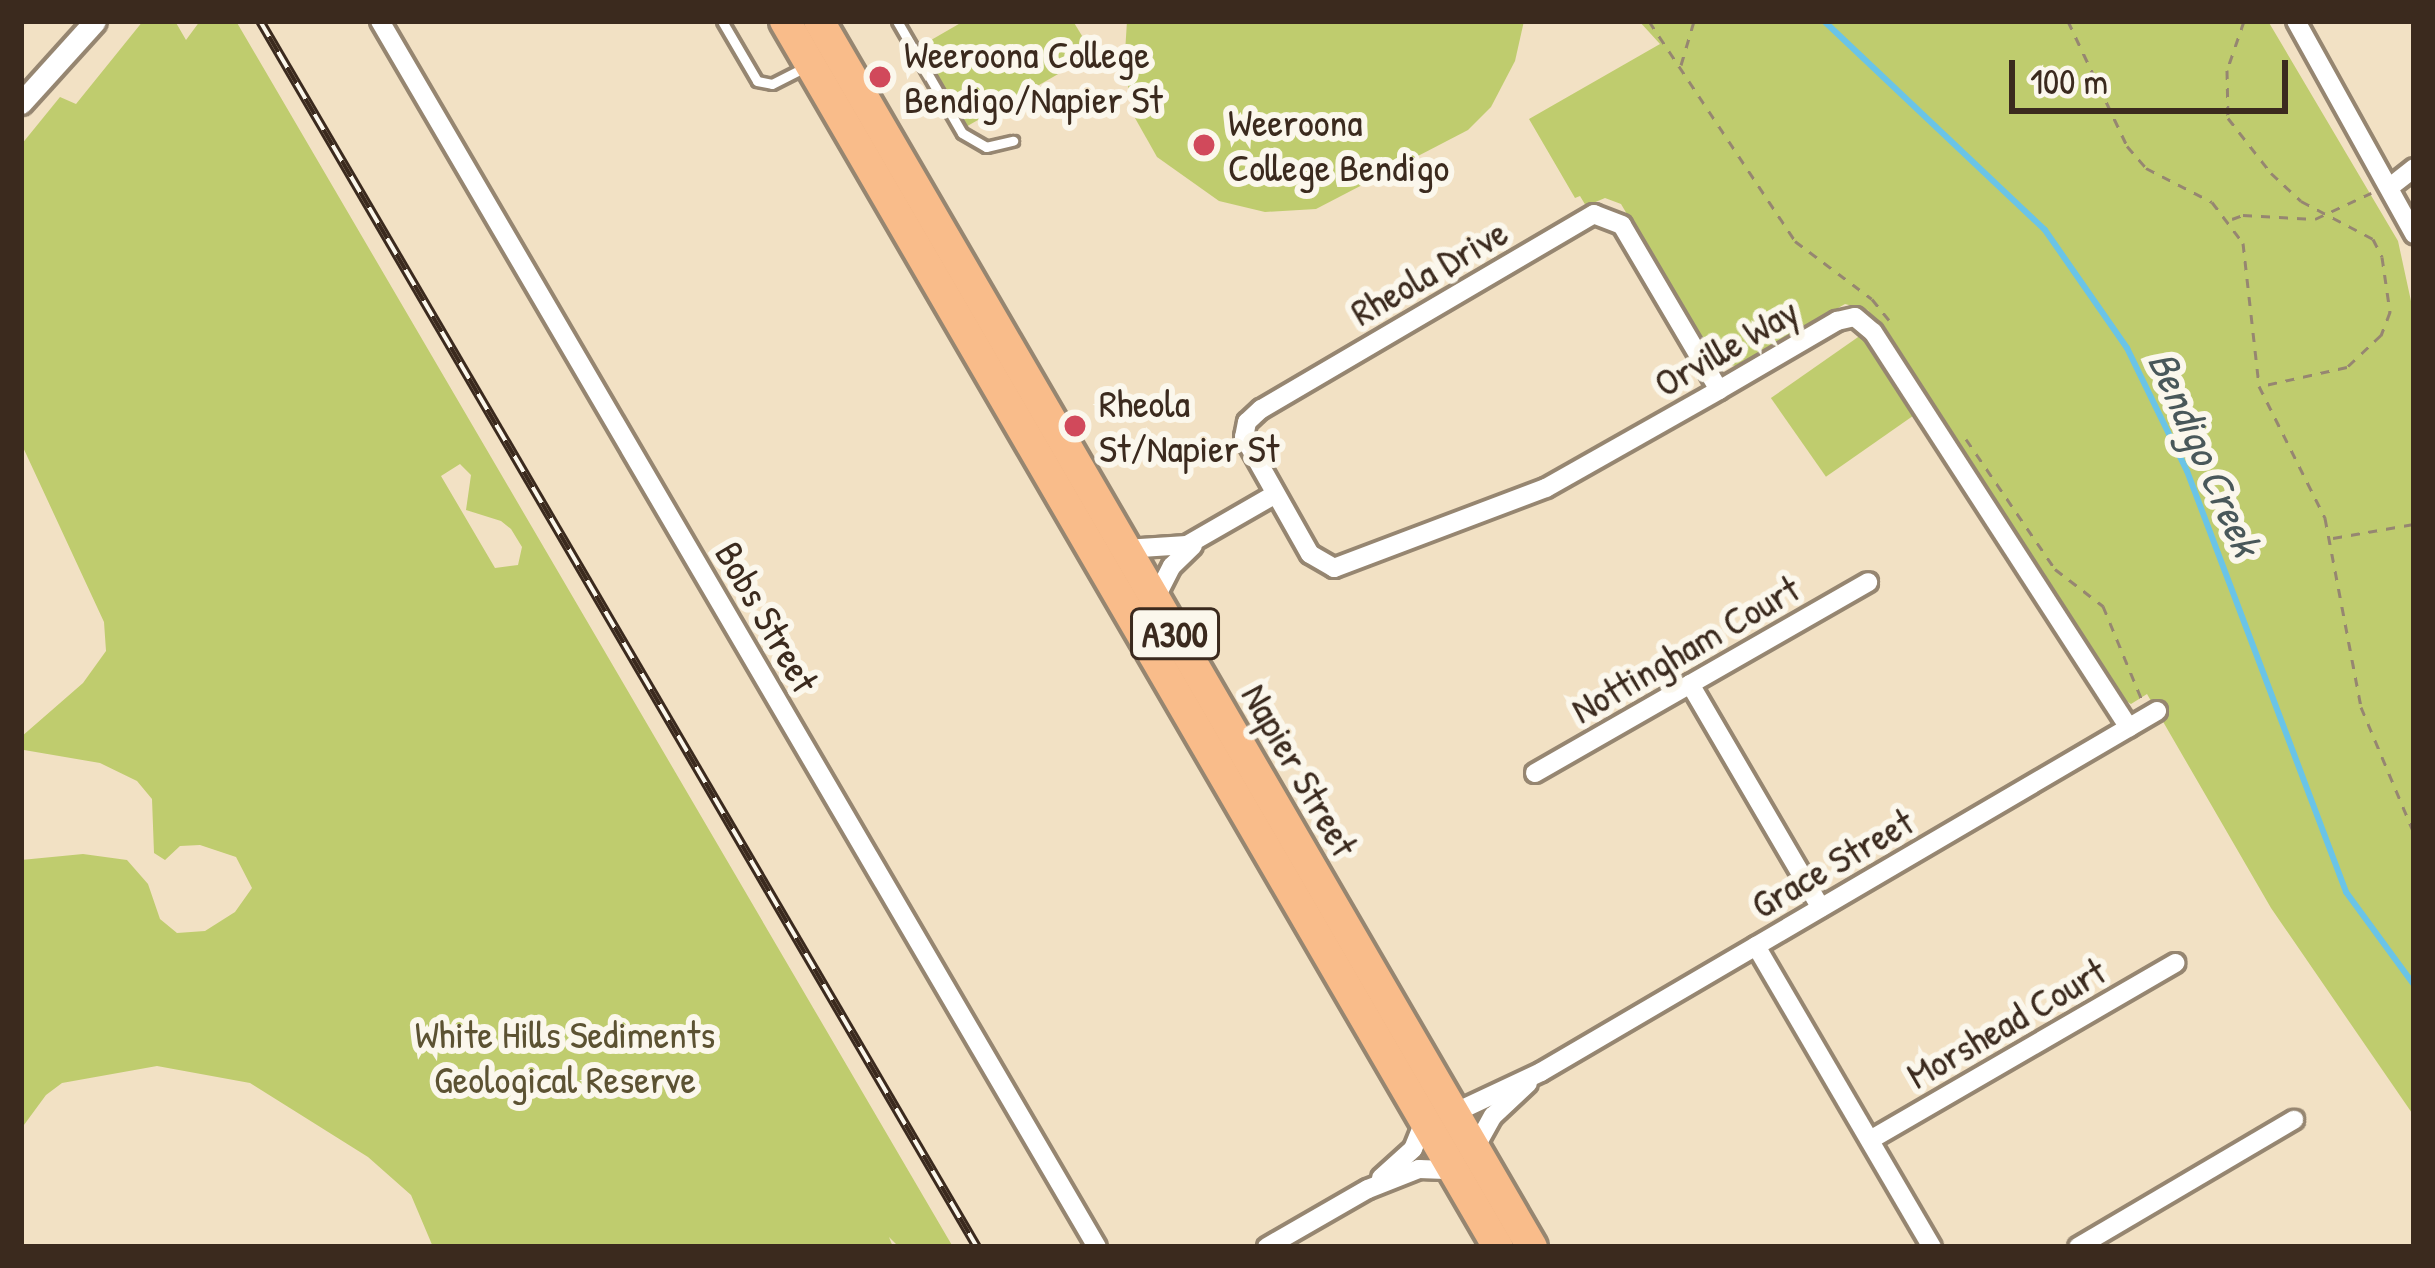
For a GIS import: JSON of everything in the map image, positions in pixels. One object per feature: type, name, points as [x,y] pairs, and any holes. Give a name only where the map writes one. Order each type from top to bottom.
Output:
[{"type":"highway","name":"Napier Street","points":[[785,21],[1112,583],[1516,1241]]},
{"type":"highway","name":"Napier Street","points":[[819,21],[1155,599],[1439,1117]]},
{"type":"highway","points":[[1064,443],[1094,520],[1121,568],[1112,583]]},
{"type":"highway","points":[[1439,1117],[1516,1241]]},
{"type":"street","points":[[21,103],[95,21]]},
{"type":"street","name":"Bobs Street","points":[[380,21],[1097,1247]]},
{"type":"street","points":[[2296,21],[2414,234]]},
{"type":"street","points":[[2389,184],[2414,168]]},
{"type":"street","name":"Rheola Drive","points":[[1274,495],[1244,437],[1253,415],[1594,214],[1622,225],[1719,390]]},
{"type":"street","name":"Orville Way","points":[[1274,495],[1316,561],[1334,568],[1546,488],[1837,321],[1862,320],[2129,728]]},
{"type":"street","points":[[1155,599],[1172,566],[1206,536],[1274,495]]},
{"type":"street","points":[[1125,549],[1173,548],[1206,536]]},
{"type":"street","name":"Nottingham Court","points":[[1535,773],[1868,582]]},
{"type":"street","points":[[1690,684],[1821,908]]},
{"type":"street","name":"Grace Street","points":[[1439,1117],[1541,1072],[2157,711]]},
{"type":"street","points":[[1756,946],[1932,1247]]},
{"type":"street","name":"Morshead Court","points":[[1870,1140],[2175,963]]},
{"type":"street","name":"Grace Street","points":[[1464,1159],[1493,1116],[1541,1072]]},
{"type":"street","points":[[1368,1189],[1408,1154],[1439,1117]]},
{"type":"street","points":[[2078,1247],[2294,1120]]},
{"type":"street","points":[[1267,1247],[1368,1189],[1419,1169],[1464,1159]]},
{"type":"lane","points":[[722,21],[758,81],[772,84],[810,64]]},
{"type":"lane","points":[[798,21],[823,61],[832,104]]},
{"type":"lane","points":[[897,21],[962,134],[986,147],[1013,141]]},
{"type":"path","points":[[1681,67],[1694,21]]},
{"type":"path","points":[[2068,21],[2110,117],[2137,159],[2203,195],[2230,220],[2246,254],[2259,386],[2271,418],[2319,502],[2361,707],[2414,833]]},
{"type":"path","points":[[2244,21],[2227,70],[2228,118],[2281,184],[2362,229],[2378,248],[2390,323],[2347,368],[2259,386]]},
{"type":"path","points":[[2230,220],[2243,215],[2300,221],[2330,215],[2389,184]]},
{"type":"path","points":[[2330,538],[2414,524]]},
{"type":"green space","name":"White Hills Sediments Geological Reserve","points":[[143,21],[175,21],[186,40],[200,21],[236,21],[953,1247],[899,1247],[889,1237],[893,1247],[433,1247],[411,1195],[368,1157],[250,1083],[157,1066],[62,1083],[46,1095],[21,1129],[21,860],[83,854],[127,860],[148,884],[160,919],[177,933],[205,931],[235,912],[252,888],[236,857],[200,845],[180,846],[165,860],[154,853],[152,799],[137,781],[100,763],[24,750],[21,737],[83,683],[106,651],[104,622],[21,443],[21,145],[60,97],[76,104]],"holes":[[[460,464],[471,475],[466,510],[511,529],[522,547],[518,565],[495,568],[441,476]]]},
{"type":"green space","points":[[964,21],[1073,21],[1093,54],[964,128],[919,47]]},
{"type":"green space","points":[[1127,21],[1524,21],[1515,61],[1491,107],[1468,130],[1316,209],[1265,212],[1219,201],[1157,157],[1135,118],[1124,68]]},
{"type":"green space","points":[[1639,21],[2268,21],[2398,241],[2414,315],[2414,1116],[2271,908],[2147,694],[2131,704],[2121,698],[1868,310],[1845,304],[1738,366],[1722,365],[1710,355],[1621,204],[1605,198],[1586,206],[1580,196],[1575,198],[1529,119],[1660,44]]},
{"type":"green space","points":[[1861,335],[1916,414],[1826,477],[1771,398]]},
{"type":"waterway","name":"Bendigo Creek","points":[[1824,21],[2045,230],[2127,348],[2187,471],[2346,892],[2414,985]]},
{"type":"railway","points":[[260,21],[977,1247]]},
{"type":"place","name":"Weeroona College Bendigo/Napier St","points":[[880,77]]},
{"type":"place","name":"Weeroona College Bendigo","points":[[1204,145]]},
{"type":"place","name":"Rheola St/Napier St","points":[[1075,426]]}]
